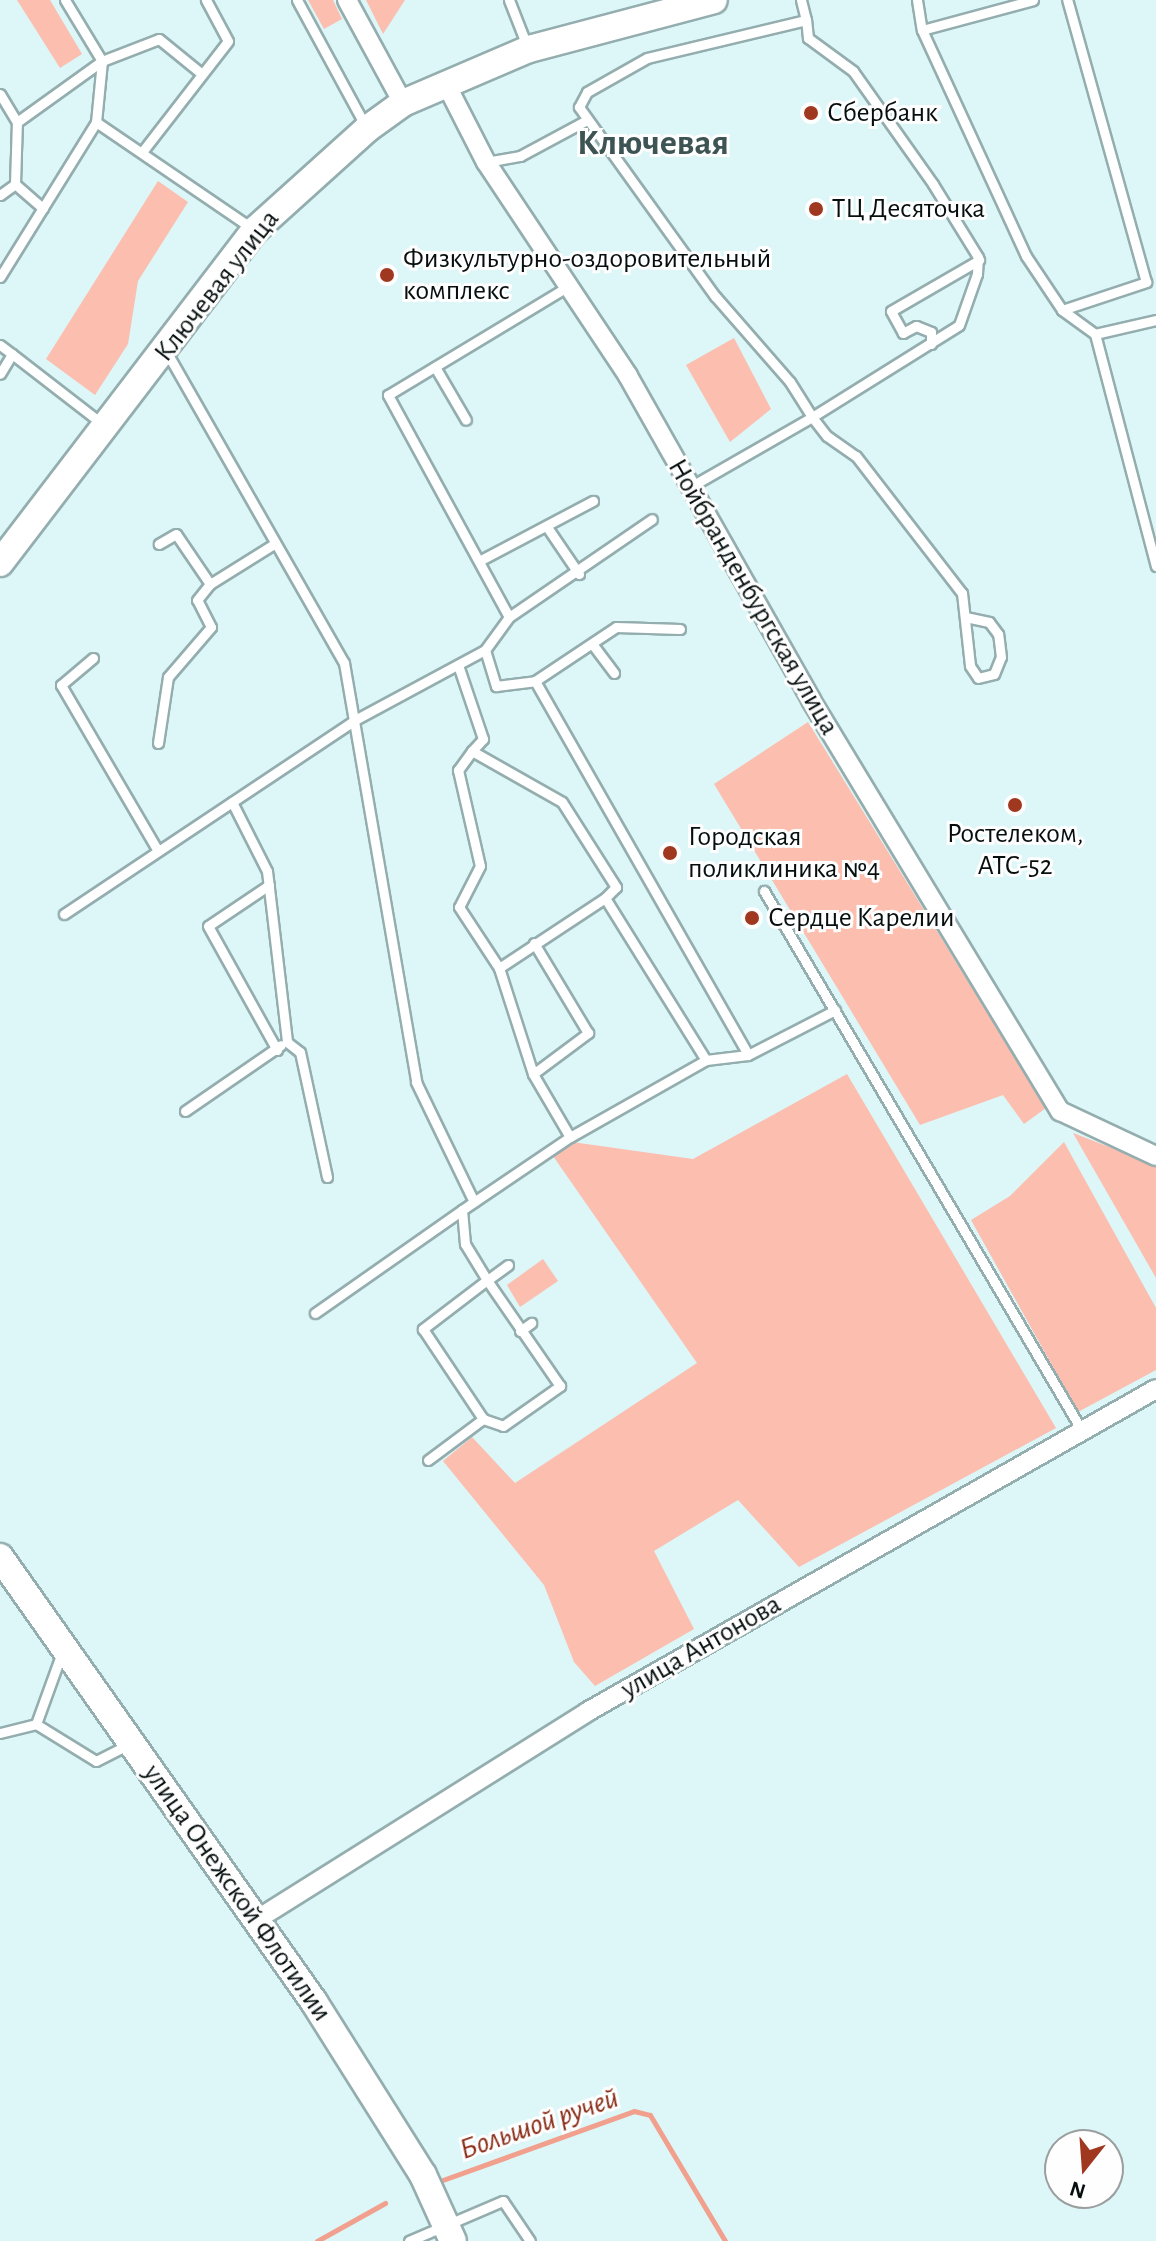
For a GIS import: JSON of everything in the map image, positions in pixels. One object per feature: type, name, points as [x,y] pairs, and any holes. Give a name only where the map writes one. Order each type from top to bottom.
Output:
[{"type":"main road","name":"Ключевая улица","points":[[0,563],[109,428],[255,230],[367,129],[403,103],[529,49],[673,4],[714,0]]},
{"type":"main road","name":"улица Онежской Флотилии","points":[[0,1557],[256,1920],[428,2184],[450,2233]]},
{"type":"street","points":[[347,0],[403,103]]},
{"type":"street","name":"Нойбранденбургская улица","points":[[446,84],[486,162],[569,286],[1060,1111],[1156,1156]]},
{"type":"street","name":"улица Антонова","points":[[256,1920],[587,1712],[1156,1389]]},
{"type":"lane","points":[[0,277],[96,122],[102,61],[65,0]]},
{"type":"lane","points":[[142,152],[228,41],[206,0]]},
{"type":"lane","points":[[297,0],[367,129]]},
{"type":"lane","points":[[509,0],[529,49]]},
{"type":"lane","points":[[690,487],[931,344],[963,319],[979,260],[853,71],[808,38],[801,0]]},
{"type":"lane","points":[[917,0],[922,30],[1026,256],[1062,310],[1095,334],[1156,566]]},
{"type":"lane","points":[[922,30],[1033,0]]},
{"type":"lane","points":[[1062,310],[1146,282],[1067,0]]},
{"type":"lane","points":[[806,20],[647,58],[587,92],[579,107],[812,417],[885,492],[962,593],[970,666],[978,678],[994,674],[1001,657],[998,634],[989,622],[966,617]]},
{"type":"lane","points":[[17,122],[102,61],[159,39],[202,74]]},
{"type":"lane","points":[[0,94],[17,122],[15,184]]},
{"type":"lane","points":[[486,162],[520,156],[587,120]]},
{"type":"lane","points":[[96,122],[255,230]]},
{"type":"lane","points":[[0,195],[15,184]]},
{"type":"lane","points":[[15,184],[43,208]]},
{"type":"lane","points":[[931,344],[931,332],[916,326],[903,333],[891,311],[979,260]]},
{"type":"lane","points":[[509,617],[388,395],[569,286]]},
{"type":"lane","points":[[1095,334],[1156,320]]},
{"type":"lane","points":[[0,345],[109,428]]},
{"type":"lane","points":[[166,351],[344,663],[416,1082],[474,1202]]},
{"type":"lane","points":[[0,374],[12,354]]},
{"type":"lane","points":[[435,367],[466,420]]},
{"type":"lane","points":[[479,561],[593,501]]},
{"type":"lane","points":[[64,914],[353,721],[485,650],[509,617],[579,574],[652,519]]},
{"type":"lane","points":[[547,527],[579,574]]},
{"type":"lane","points":[[159,544],[176,534],[210,584]]},
{"type":"lane","points":[[158,743],[168,677],[211,627],[197,600],[210,584],[274,544]]},
{"type":"lane","points":[[485,650],[496,686],[535,681],[616,627],[680,629]]},
{"type":"lane","points":[[593,645],[614,673]]},
{"type":"lane","points":[[93,658],[61,685],[158,851]]},
{"type":"lane","points":[[458,665],[483,739],[458,770],[480,866],[459,907],[499,968],[533,1074],[570,1137]]},
{"type":"lane","points":[[535,681],[748,1055]]},
{"type":"lane","points":[[472,751],[562,802],[616,887],[605,898],[499,968]]},
{"type":"lane","points":[[232,802],[269,885],[287,1042],[300,1052],[327,1177]]},
{"type":"lane","points":[[269,885],[208,926],[277,1050]]},
{"type":"lane","points":[[764,891],[1081,1429]]},
{"type":"lane","points":[[605,898],[706,1060]]},
{"type":"lane","points":[[533,1074],[588,1033],[534,943]]},
{"type":"lane","points":[[315,1313],[570,1137],[706,1060],[748,1055],[835,1010]]},
{"type":"lane","points":[[185,1111],[287,1042]]},
{"type":"lane","points":[[462,1210],[465,1244],[487,1280],[520,1331],[560,1386],[503,1426],[483,1419],[423,1329],[487,1280],[508,1265]]},
{"type":"lane","points":[[520,1331],[531,1323]]},
{"type":"lane","points":[[428,1460],[483,1419]]},
{"type":"lane","points":[[36,1724],[63,1649]]},
{"type":"lane","points":[[0,1733],[36,1724],[96,1761],[132,1742]]},
{"type":"lane","points":[[409,2241],[450,2233],[503,2201],[530,2241]]},
{"type":"shaded area","points":[[17,0],[50,0],[82,54],[60,68]]},
{"type":"shaded area","points":[[308,0],[333,0],[342,19],[324,29]]},
{"type":"shaded area","points":[[366,0],[405,0],[383,34]]},
{"type":"shaded area","points":[[158,181],[188,202],[138,281],[128,344],[95,395],[46,359]]},
{"type":"shaded area","points":[[734,338],[771,409],[730,442],[686,365]]},
{"type":"shaded area","points":[[808,722],[1046,1108],[1024,1124],[1003,1095],[920,1125],[714,784]]},
{"type":"shaded area","points":[[847,1074],[1056,1428],[799,1567],[738,1500],[654,1551],[694,1629],[595,1686],[574,1662],[544,1585],[443,1461],[472,1437],[515,1483],[697,1363],[553,1156],[572,1142],[693,1159]]},
{"type":"shaded area","points":[[1073,1133],[1156,1165],[1156,1278]]},
{"type":"shaded area","points":[[1064,1142],[1156,1308],[1156,1370],[1078,1412],[971,1220],[1010,1196]]},
{"type":"shaded area","points":[[543,1259],[558,1281],[520,1307],[507,1285]]},
{"type":"waterway","name":"Большой ручей","points":[[440,2181],[634,2111],[650,2115],[725,2241]]},
{"type":"waterway","name":"Большой ручей","points":[[317,2241],[385,2203]]},
{"type":"place","name":"Сбербанк","points":[[811,113]]},
{"type":"place","name":"ТЦ Десяточка","points":[[816,209]]},
{"type":"place","name":"Физкультурно-оздоровительный комплекс","points":[[387,275]]},
{"type":"place","name":"Ростелеком, АТС-52","points":[[1015,805]]},
{"type":"place","name":"Городская поликлиника №4","points":[[670,853]]},
{"type":"place","name":"Сердце Карелии","points":[[752,918]]},
{"type":"district","name":"Ключевая","points":[[653,144]]}]
